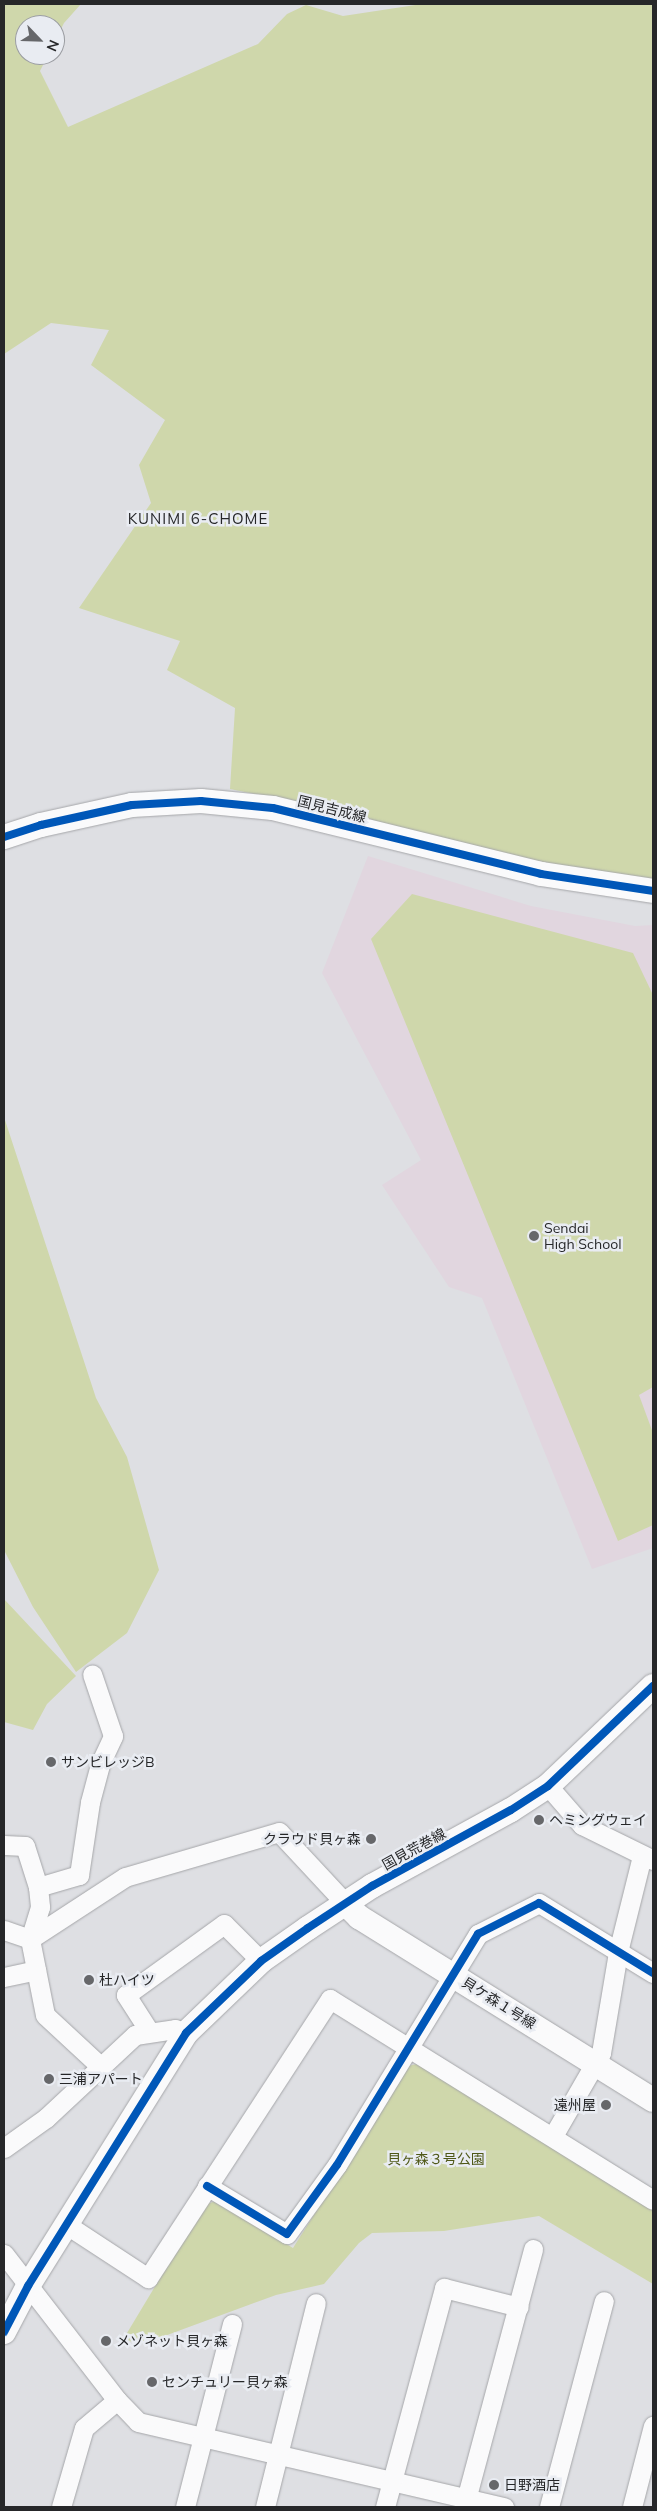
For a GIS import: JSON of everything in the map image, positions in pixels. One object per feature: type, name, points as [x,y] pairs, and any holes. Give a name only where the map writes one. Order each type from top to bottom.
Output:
[{"type":"street","name":"国見吉成線","points":[[4,837],[41,824],[132,805],[201,801],[273,808],[541,874],[653,890]]},
{"type":"street","points":[[38,1887],[79,1875],[90,1802],[100,1764],[113,1736],[92,1674]]},
{"type":"street","name":"国見荒巻線","points":[[4,2332],[28,2286],[186,2033],[261,1961],[345,1904],[548,1786],[653,1686]]},
{"type":"street","points":[[548,1786],[582,1825],[648,1858],[618,1952],[596,2064],[552,2136]]},
{"type":"street","points":[[30,1939],[125,1877],[279,1832],[345,1904]]},
{"type":"street","points":[[4,1845],[25,1846],[38,1887],[40,1907],[30,1939],[45,2015],[100,2066]]},
{"type":"street","points":[[207,2186],[287,2234],[336,2165],[478,1934],[540,1903],[653,1973]]},
{"type":"street","name":"貝ケ森１号線","points":[[345,1904],[359,1917],[653,2100]]},
{"type":"street","points":[[149,2030],[126,1995],[224,1924],[261,1961]]},
{"type":"street","points":[[4,1930],[30,1939]]},
{"type":"street","points":[[4,1977],[36,1970]]},
{"type":"street","points":[[67,2225],[148,2278],[330,1998],[653,2200]]},
{"type":"street","points":[[4,2148],[46,2118],[135,2035],[149,2030],[175,2029],[186,2033]]},
{"type":"street","points":[[465,2502],[534,2250]]},
{"type":"street","points":[[4,2254],[117,2400],[138,2422],[392,2480],[465,2502],[504,2507]]},
{"type":"street","points":[[385,2507],[444,2288],[519,2307]]},
{"type":"street","points":[[549,2507],[604,2301]]},
{"type":"street","points":[[265,2507],[316,2303]]},
{"type":"street","points":[[185,2507],[232,2324]]},
{"type":"street","points":[[61,2507],[84,2428],[117,2400]]},
{"type":"street","points":[[632,2507],[653,2426]]},
{"type":"shaded area","name":"Sendai High School","points":[[368,856],[531,906],[635,926],[653,925],[653,1548],[592,1569],[482,1298],[449,1287],[382,1185],[421,1160],[322,973]]},
{"type":"green space","points":[[4,4],[81,4],[65,22],[65,15],[15,15],[15,65],[43,65],[40,71],[68,127],[258,44],[287,14],[306,5],[343,16],[422,4],[653,4],[653,881],[543,866],[337,811],[230,789],[235,708],[167,670],[180,641],[79,608],[151,503],[139,465],[165,420],[91,365],[109,330],[51,323],[4,354]]},
{"type":"green space","name":"Sendai High School","points":[[412,894],[633,953],[653,995],[653,1387],[639,1395],[653,1433],[653,1525],[618,1541],[371,939]]},
{"type":"green space","points":[[4,1117],[96,1398],[127,1457],[159,1570],[127,1633],[76,1672],[33,1607],[4,1550]]},
{"type":"green space","points":[[4,1599],[76,1676],[47,1704],[33,1730],[4,1722]]},
{"type":"green space","name":"貝ヶ森３号公園","points":[[421,2063],[653,2210],[653,2284],[539,2216],[444,2231],[372,2233],[359,2243],[324,2284],[276,2295],[151,2341],[132,2342],[124,2338],[204,2205],[216,2201],[293,2248],[408,2066]]},
{"type":"cycle path","points":[[4,837],[41,825],[132,805],[201,801],[273,808],[541,874],[653,891]]},
{"type":"cycle path","points":[[4,2332],[28,2286],[186,2033],[261,1961],[308,1928],[372,1886],[511,1810],[548,1786],[653,1686]]},
{"type":"cycle path","points":[[207,2186],[287,2234],[337,2165],[478,1934],[539,1903],[653,1973]]},
{"type":"place","name":"Sendai High School","points":[[534,1236]]},
{"type":"place","name":"サンビレッジB","points":[[51,1762]]},
{"type":"place","name":"ヘミングウェイ","points":[[539,1820]]},
{"type":"place","name":"クラウド貝ヶ森","points":[[371,1839]]},
{"type":"place","name":"杜ハイツ","points":[[89,1980]]},
{"type":"place","name":"三浦アパート","points":[[49,2079]]},
{"type":"place","name":"遠州屋","points":[[606,2105]]},
{"type":"place","name":"メゾネット貝ヶ森","points":[[106,2341]]},
{"type":"place","name":"センチュリー貝ヶ森","points":[[152,2382]]},
{"type":"place","name":"日野酒店","points":[[494,2485]]},
{"type":"district","name":"KUNIMI 6-CHOME","points":[[198,519]]}]
